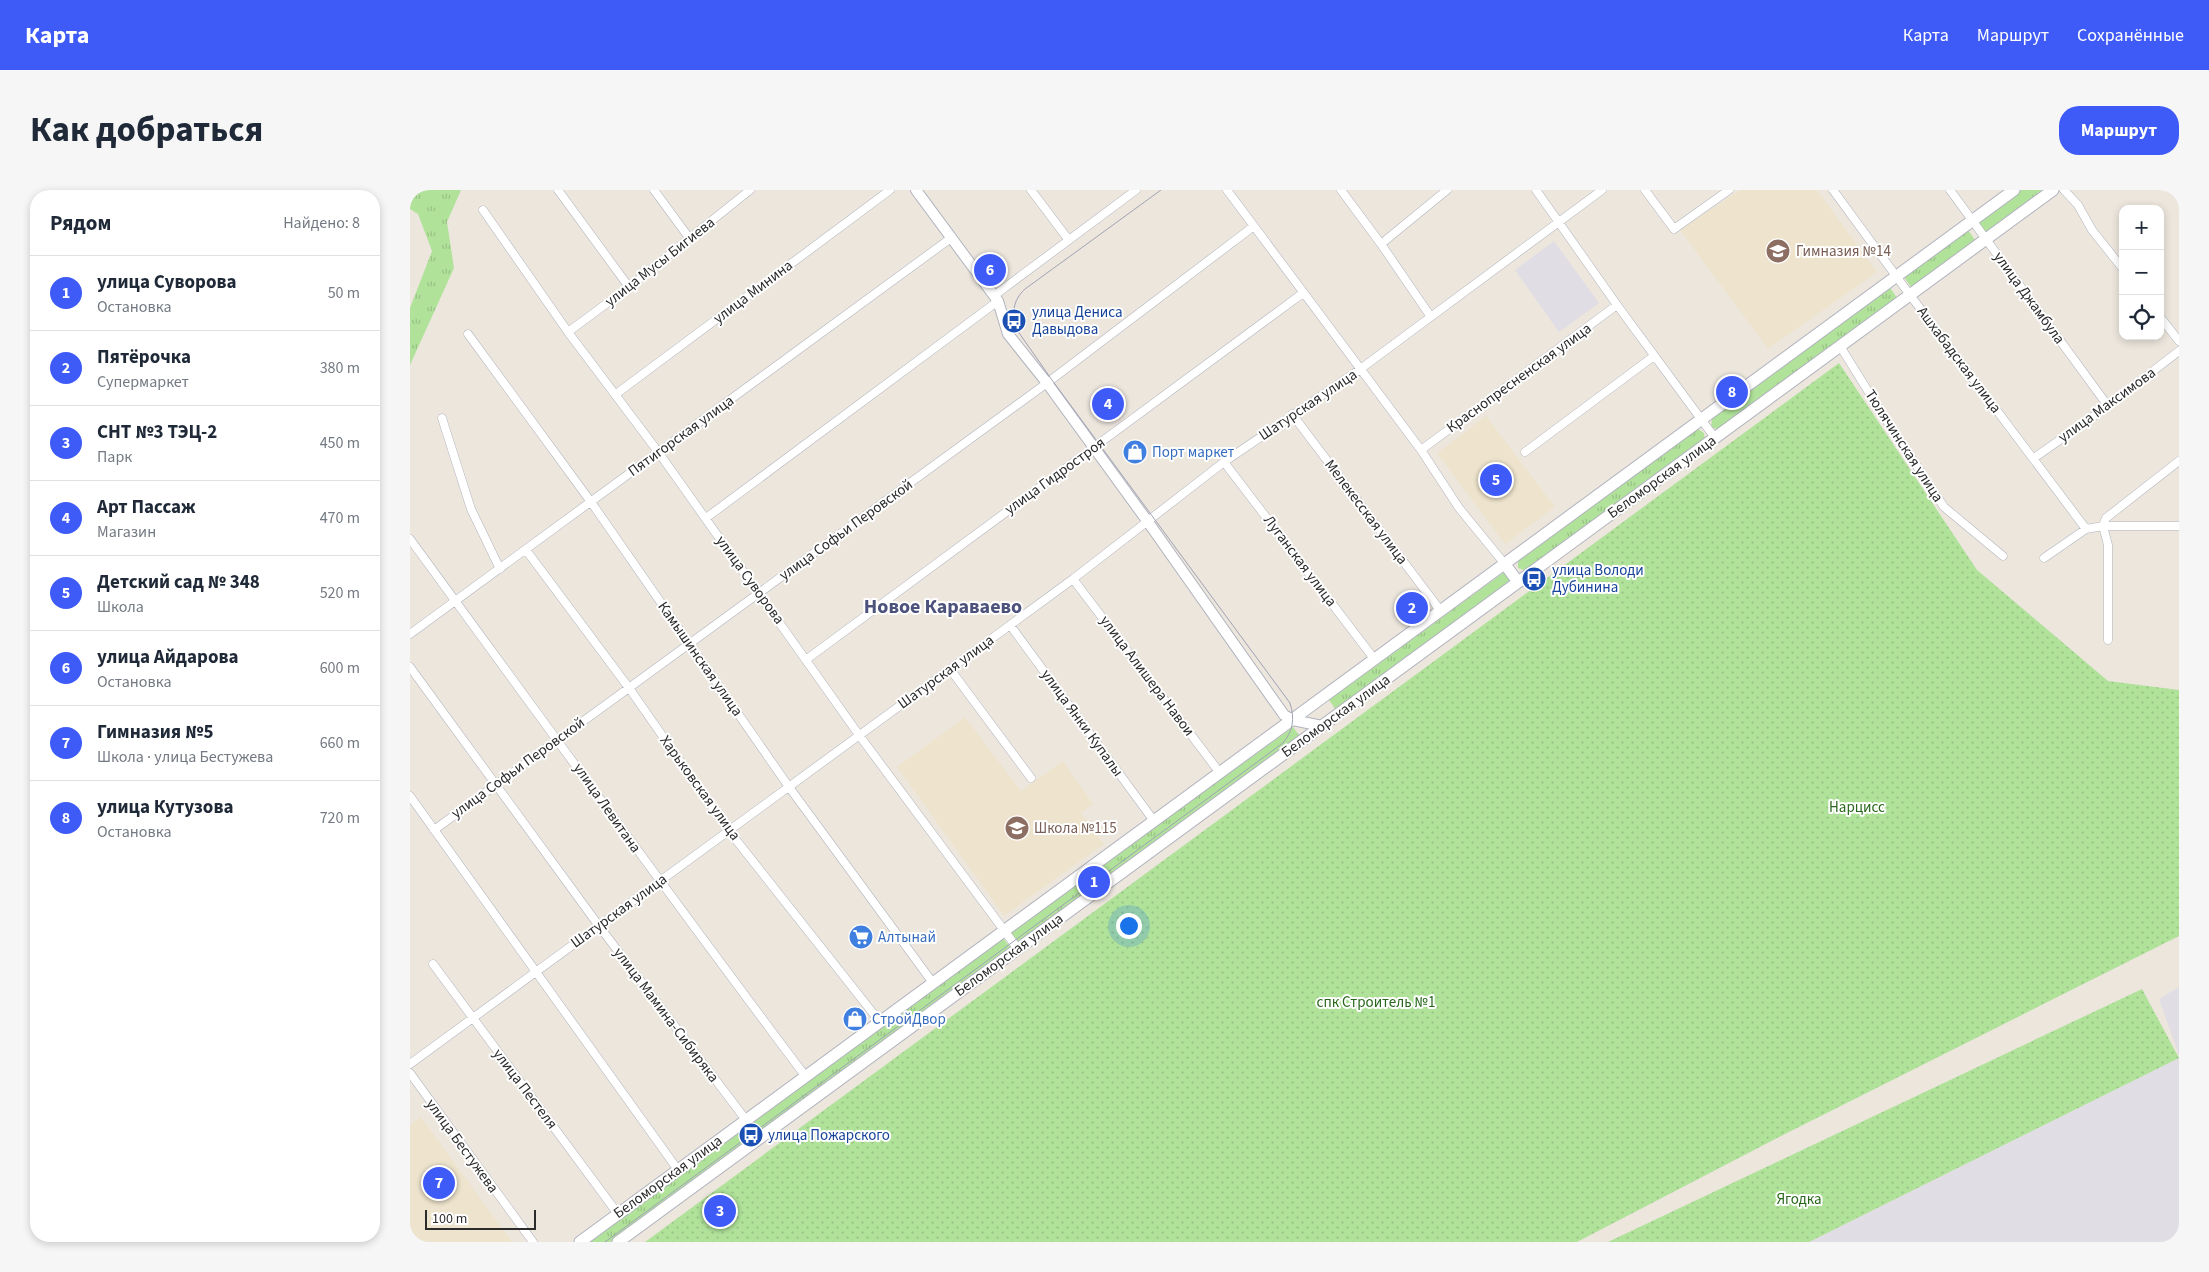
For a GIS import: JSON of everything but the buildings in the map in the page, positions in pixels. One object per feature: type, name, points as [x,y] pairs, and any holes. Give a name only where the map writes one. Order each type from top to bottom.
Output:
[{"type":"main road","name":"Беломорская улица","points":[[580,1242],[1376,660],[1440,610],[2014,190]]},
{"type":"main road","name":"Беломорская улица","points":[[618,1242],[2053,190]]},
{"type":"main road","points":[[1504,563],[1518,582]]},
{"type":"street","points":[[558,190],[629,286]]},
{"type":"street","points":[[654,190],[690,239]]},
{"type":"street","name":"улица Мусы Бигиева","points":[[568,332],[690,239],[750,190]]},
{"type":"street","name":"улица Минина","points":[[616,394],[890,190]]},
{"type":"street","points":[[916,190],[996,298],[1008,334],[1094,447],[1284,715],[1293,720],[1322,726]]},
{"type":"street","points":[[1031,190],[1068,239]]},
{"type":"street","points":[[1227,190],[1359,370],[1421,450],[1459,508],[1504,563]]},
{"type":"street","points":[[1341,190],[1381,244],[1430,317]]},
{"type":"street","points":[[1381,244],[1448,190]]},
{"type":"street","points":[[1536,190],[1654,356],[1716,438]]},
{"type":"street","name":"Шатурская улица","points":[[410,1064],[1010,625],[1148,522],[1224,462],[1359,370],[1602,190]]},
{"type":"street","points":[[1645,190],[1674,229],[1729,190]]},
{"type":"street","name":"Ашхабадская улица","points":[[1833,190],[1896,277],[2086,529]]},
{"type":"street","name":"улица Джамбула","points":[[1950,190],[2108,406]]},
{"type":"street","points":[[2064,190],[2078,205],[2092,230],[2119,264]]},
{"type":"street","points":[[2176,190],[2179,194]]},
{"type":"street","points":[[706,518],[996,298],[1068,239],[1132,191]]},
{"type":"street","name":"улица Суворова","points":[[483,210],[568,332],[616,394],[860,735],[1018,949]]},
{"type":"street","name":"улица Софьи Перовской","points":[[434,830],[1047,383],[1254,226]]},
{"type":"street","name":"Пятигорская улица","points":[[410,634],[952,238]]},
{"type":"street","name":"улица Гидростроя","points":[[807,659],[1303,293]]},
{"type":"street","name":"Краснопресненская улица","points":[[1421,450],[1617,305]]},
{"type":"street","points":[[2164,322],[2179,341]]},
{"type":"street","name":"Камышинская улица","points":[[468,334],[591,502],[789,787],[933,983]]},
{"type":"street","name":"Тюлячинская улица","points":[[1840,346],[1944,507],[2002,556]]},
{"type":"street","name":"улица Максимова","points":[[2034,458],[2108,406],[2179,351]]},
{"type":"street","points":[[1525,452],[1654,356]]},
{"type":"street","name":"Мелекесская улица","points":[[1292,414],[1440,610]]},
{"type":"street","points":[[442,418],[471,509],[500,569]]},
{"type":"street","points":[[2108,640],[2108,545],[2102,526],[2106,518],[2179,461]]},
{"type":"street","name":"Луганская улица","points":[[1224,462],[1376,660]]},
{"type":"street","points":[[2044,558],[2086,529],[2102,526],[2179,526]]},
{"type":"street","name":"улица Левитана","points":[[410,539],[558,740],[659,882],[806,1077]]},
{"type":"street","name":"Харьковская улица","points":[[526,550],[628,688],[729,831],[880,1022]]},
{"type":"street","name":"улица Алишера Навои","points":[[1073,578],[1220,773]]},
{"type":"street","name":"улица Янки Купалы","points":[[1010,625],[1154,821]]},
{"type":"street","name":"улица Мамина-Сибиряка","points":[[410,667],[599,926],[746,1120]]},
{"type":"street","points":[[950,668],[1031,778]]},
{"type":"street","points":[[410,796],[678,1170]]},
{"type":"street","name":"улица Пестеля","points":[[433,964],[618,1214]]},
{"type":"street","name":"улица Бестужева","points":[[410,1073],[533,1242]]},
{"type":"shaded area","name":"Гимназия №14","points":[[1740,190],[1817,190],[1877,272],[1768,349],[1680,230]]},
{"type":"shaded area","points":[[1554,241],[1599,303],[1559,332],[1515,270]]},
{"type":"shaded area","points":[[1486,416],[1555,507],[1505,544],[1437,453]]},
{"type":"shaded area","name":"Школа №115","points":[[965,717],[1021,791],[1063,761],[1093,804],[1081,813],[1104,844],[1004,916],[897,767]]},
{"type":"shaded area","points":[[2179,987],[2179,1055],[2159,999]]},
{"type":"shaded area","points":[[2179,1058],[2179,1242],[1809,1242]]},
{"type":"shaded area","points":[[421,1117],[512,1242],[410,1242],[410,1125]]},
{"type":"green space","points":[[410,190],[461,190],[447,222],[454,268],[410,365],[410,308],[432,251],[418,214],[410,209]]},
{"type":"green space","points":[[2021,190],[2042,190],[1986,232],[1978,222]]},
{"type":"green space","points":[[1968,230],[1975,240],[1911,287],[1904,277]]},
{"type":"green space","points":[[1889,286],[1897,298],[1720,430],[1711,427],[1712,419]]},
{"type":"green space","points":[[1839,363],[1977,570],[2108,681],[2179,690],[2179,936],[1781,1136],[1577,1242],[645,1242]]},
{"type":"green space","points":[[1698,429],[1704,433],[1705,440],[1524,570],[1518,568],[1518,561]]},
{"type":"green space","points":[[1503,573],[1508,576],[1509,581],[1336,710],[1329,700]]},
{"type":"green space","points":[[1293,727],[1301,738],[1018,944],[1009,932]]},
{"type":"green space","points":[[1002,937],[1012,949],[610,1242],[585,1242]]},
{"type":"green space","name":"Ягодка","points":[[2142,989],[2179,1058],[1809,1242],[1608,1242]]},
{"type":"tram line","points":[[605,1242],[1283,743],[1289,734],[1293,720],[1290,703],[1052,380],[1017,330],[1015,324],[1015,303],[1025,289],[1161,190]]},
{"type":"place","name":"Гимназия №14","points":[[1778,251]]},
{"type":"place","name":"улица Айдарова","points":[[990,270]]},
{"type":"place","name":"улица Дениса Давыдова","points":[[1014,321]]},
{"type":"place","name":"улица Кутузова","points":[[1732,392]]},
{"type":"place","name":"Арт Пассаж","points":[[1108,404]]},
{"type":"place","name":"Порт маркет","points":[[1135,452]]},
{"type":"place","name":"Детский сад № 348","points":[[1496,480]]},
{"type":"place","name":"улица Володи Дубинина","points":[[1534,579]]},
{"type":"place","name":"Пятёрочка","points":[[1412,608]]},
{"type":"place","name":"Школа №115","points":[[1017,828]]},
{"type":"place","name":"улица Суворова","points":[[1094,882]]},
{"type":"place","name":"Алтынай","points":[[861,937]]},
{"type":"place","name":"СтройДвор","points":[[855,1019]]},
{"type":"place","name":"улица Пожарского","points":[[751,1135]]},
{"type":"place","name":"Гимназия №5","points":[[439,1183]]},
{"type":"place","name":"СНТ №3 ТЭЦ-2","points":[[720,1211]]},
{"type":"district","name":"Новое Караваево","points":[[943,607]]},
{"type":"park label","name":"Нарцисс","points":[[1857,807]]},
{"type":"park label","name":"спк Строитель №1","points":[[1376,1002]]}]
